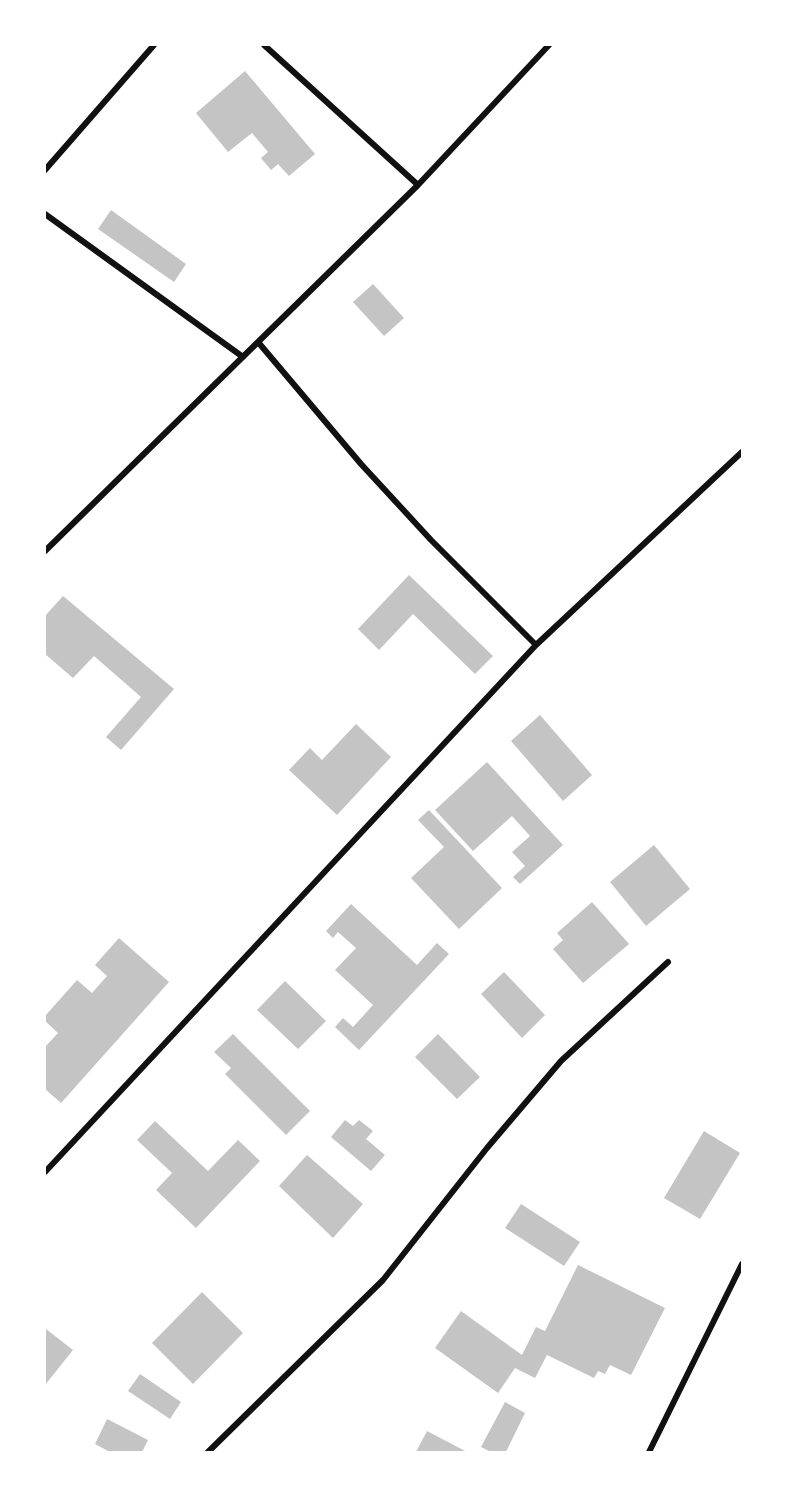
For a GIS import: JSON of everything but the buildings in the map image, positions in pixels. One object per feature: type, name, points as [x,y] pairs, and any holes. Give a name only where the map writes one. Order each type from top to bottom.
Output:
[{"type":"street","points":[[45,170],[154,45]]},
{"type":"street","points":[[264,45],[418,186]]},
{"type":"street","points":[[45,551],[418,186],[549,45]]},
{"type":"street","points":[[45,214],[243,357]]},
{"type":"street","points":[[258,342],[361,465],[431,540],[536,645]]},
{"type":"street","points":[[45,1172],[536,645],[742,452]]},
{"type":"street","points":[[207,1452],[383,1280],[561,1061],[668,962]]},
{"type":"street","points":[[649,1452],[742,1264]]}]
